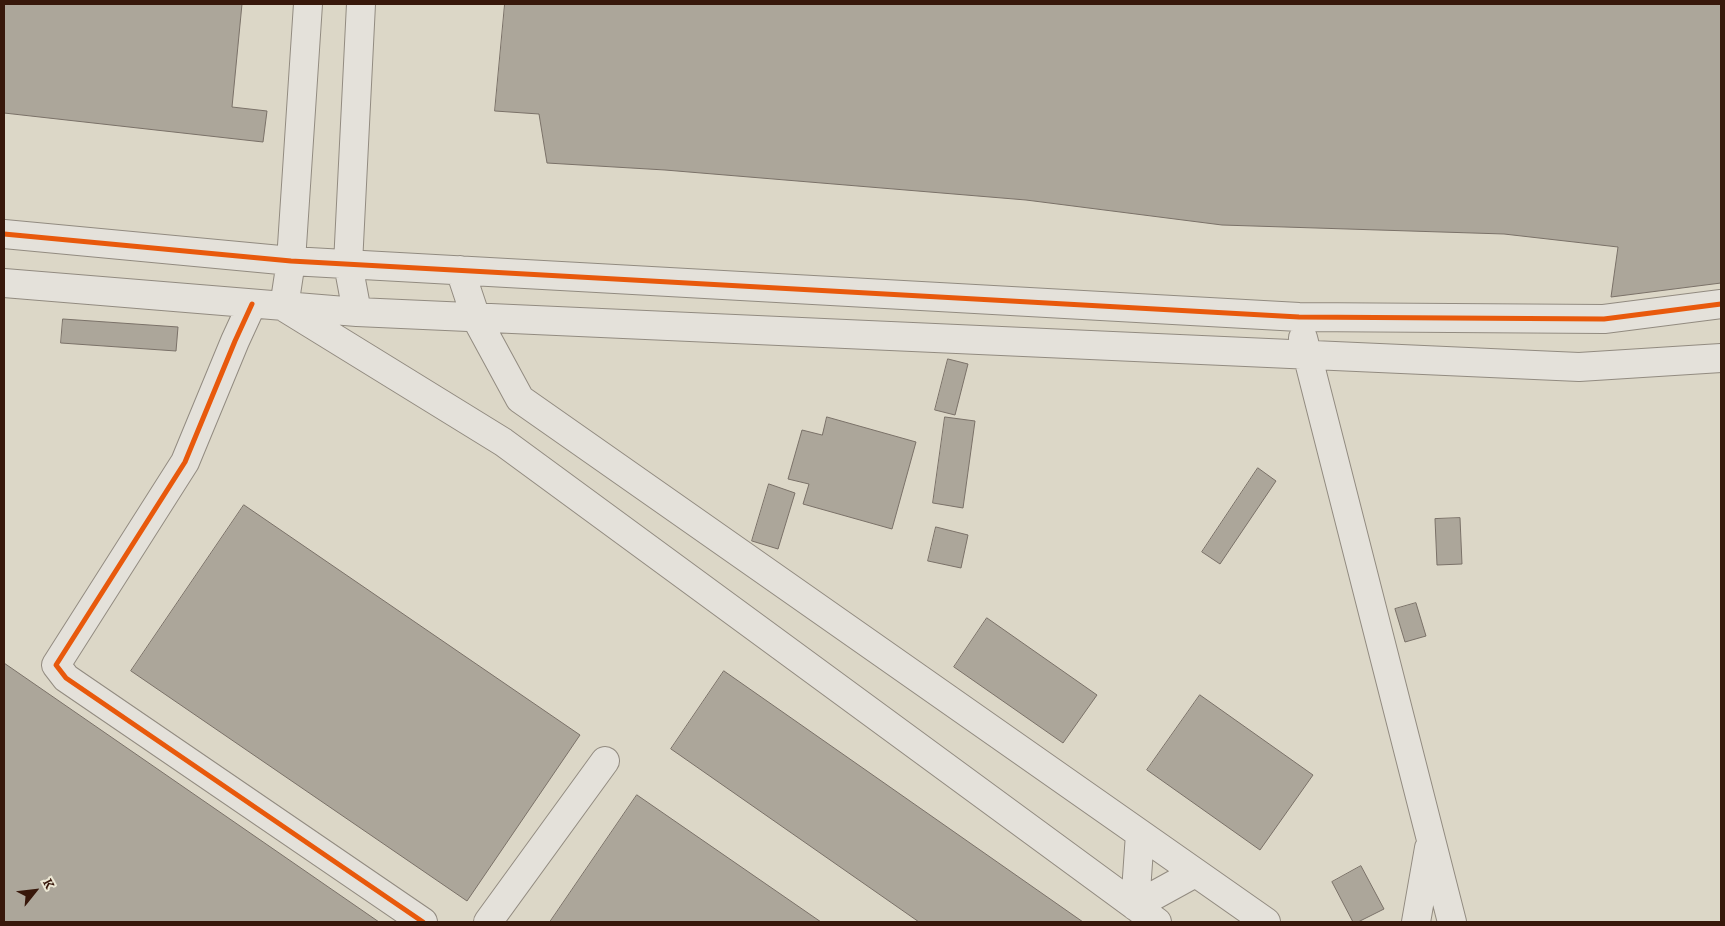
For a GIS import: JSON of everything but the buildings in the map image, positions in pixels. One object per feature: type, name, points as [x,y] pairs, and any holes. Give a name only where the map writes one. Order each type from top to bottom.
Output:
[{"type":"street","points":[[284,307],[291,261],[308,4]]},
{"type":"street","points":[[357,312],[348,264],[361,4]]},
{"type":"street","points":[[4,234],[291,261],[1299,317],[1604,319],[1721,304]]},
{"type":"street","points":[[460,270],[476,318],[520,398],[1266,922]]},
{"type":"street","points":[[4,282],[357,312],[1306,355],[1579,367],[1721,358]]},
{"type":"street","points":[[252,304],[185,462],[56,665],[66,678],[423,922]]},
{"type":"street","points":[[284,307],[503,442],[1157,922]]},
{"type":"street","points":[[1299,317],[1306,355],[1452,922]]},
{"type":"street","points":[[488,922],[605,761]]},
{"type":"street","points":[[1135,906],[1140,834]]},
{"type":"street","points":[[1416,922],[1430,839]]},
{"type":"street","points":[[1135,906],[1195,873]]},
{"type":"cycle path","points":[[4,234],[291,261],[1299,317],[1604,319],[1721,304]]},
{"type":"cycle path","points":[[252,304],[185,462],[56,665],[66,678],[423,922]]}]
